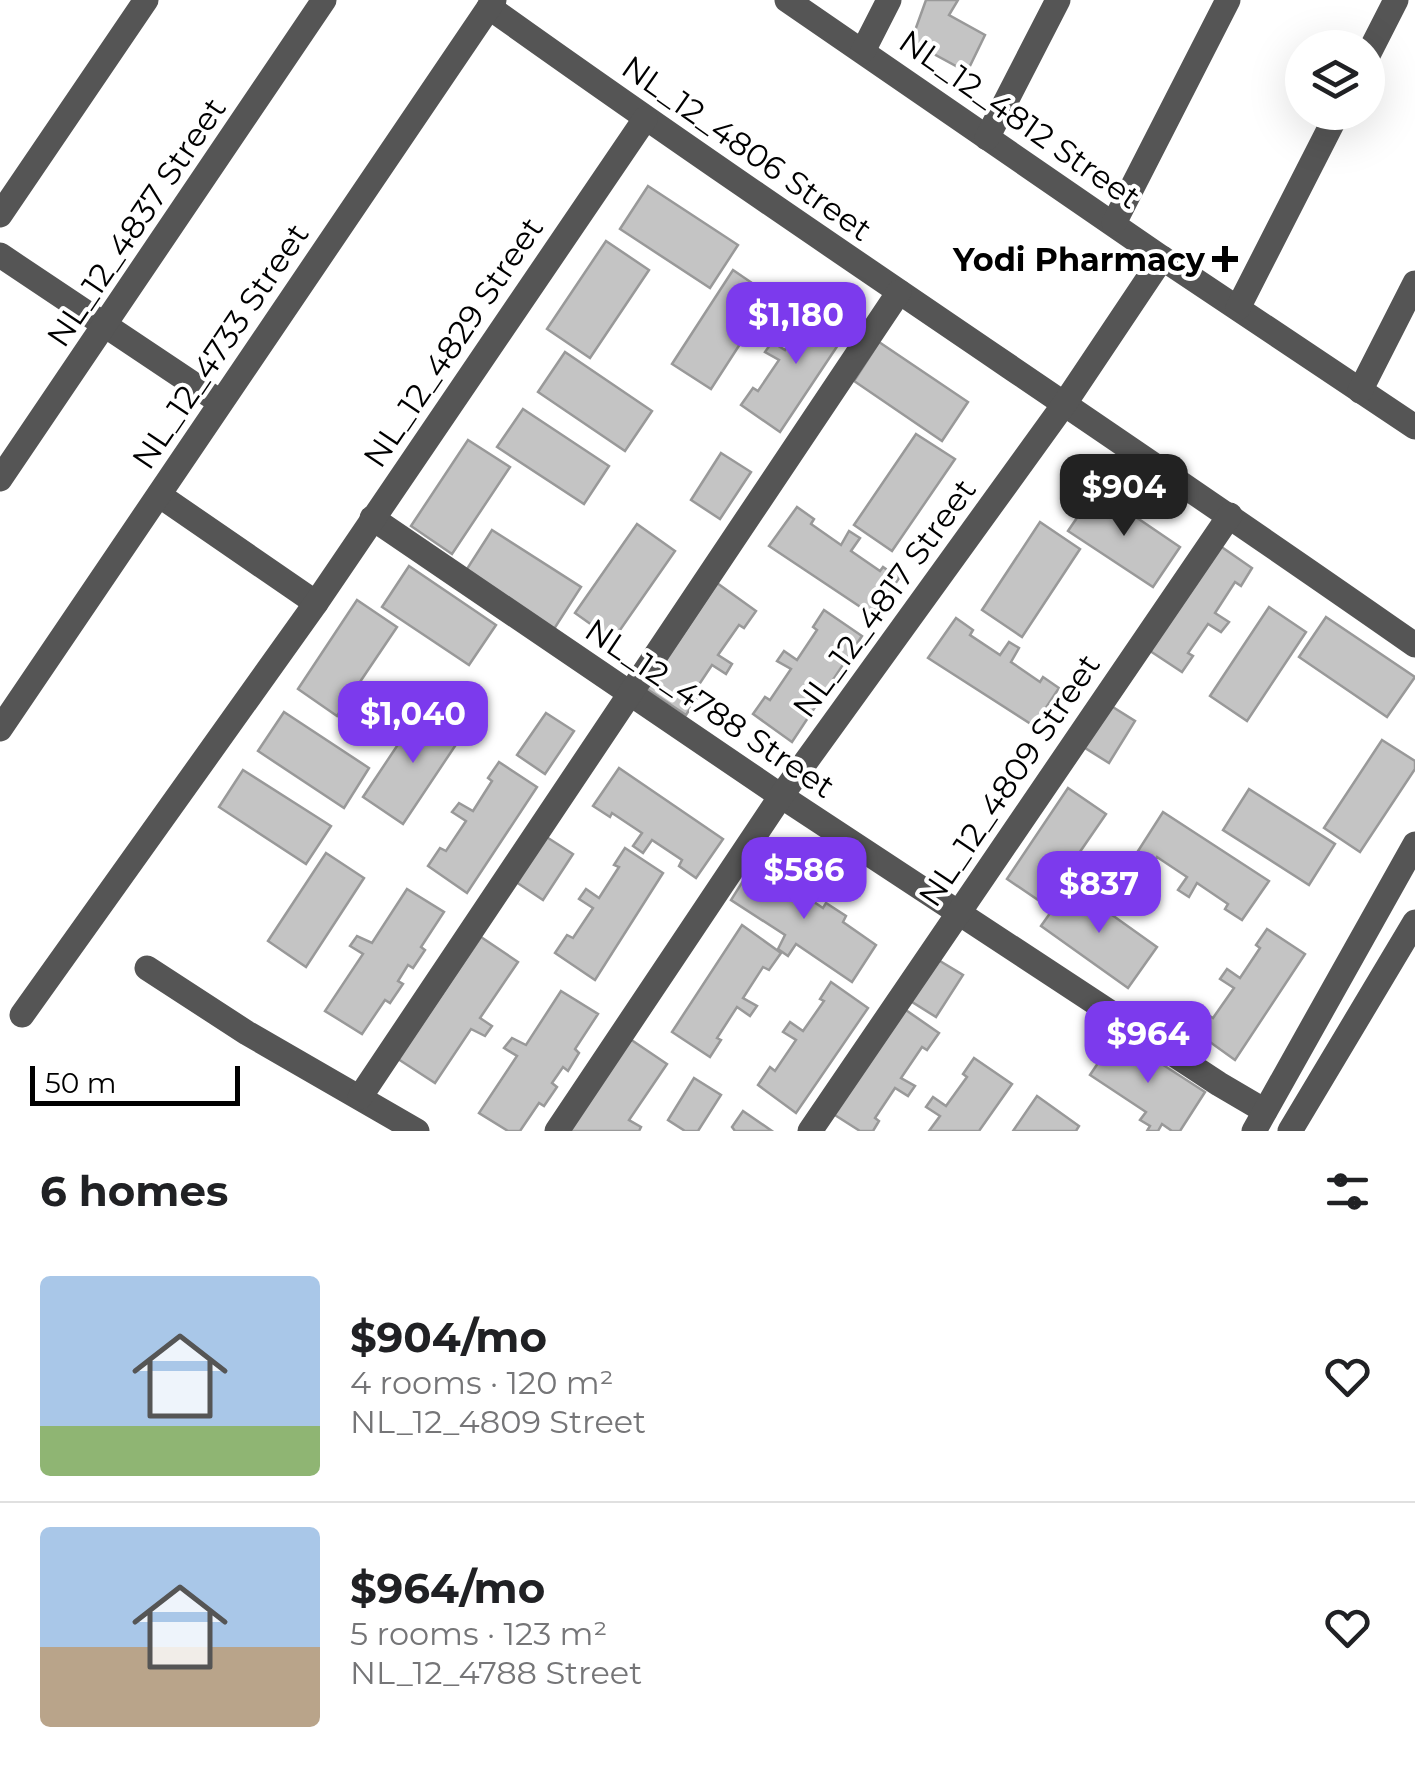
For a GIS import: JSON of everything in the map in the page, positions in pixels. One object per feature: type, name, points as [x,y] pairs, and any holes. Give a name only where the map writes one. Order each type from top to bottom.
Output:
[{"type":"street","points":[[0,216],[146,0]]},
{"type":"street","name":"NL_12_4837 Street","points":[[0,478],[324,0]]},
{"type":"street","name":"NL_12_4812 Street","points":[[786,0],[1415,427]]},
{"type":"street","points":[[863,51],[890,0]]},
{"type":"street","points":[[1114,223],[1228,0]]},
{"type":"street","points":[[1381,30],[1396,0]]},
{"type":"street","points":[[987,138],[1050,3]]},
{"type":"street","name":"NL_12_4806 Street","points":[[492,4],[645,119],[1065,402],[1415,645]]},
{"type":"street","name":"NL_12_4733 Street","points":[[0,729],[492,4]]},
{"type":"street","name":"NL_12_4829 Street","points":[[22,1016],[316,603],[645,119]]},
{"type":"street","points":[[1238,308],[1329,130]]},
{"type":"street","points":[[0,254],[220,402]]},
{"type":"street","name":"NL_12_4817 Street","points":[[557,1131],[781,796],[1065,402],[1162,258]]},
{"type":"street","points":[[1360,392],[1415,283]]},
{"type":"street","points":[[360,1097],[899,292]]},
{"type":"street","points":[[159,495],[316,603]]},
{"type":"street","name":"NL_12_4809 Street","points":[[810,1131],[1230,515]]},
{"type":"street","name":"NL_12_4788 Street","points":[[372,518],[781,796],[1219,1084],[1260,1121]]},
{"type":"street","points":[[1260,1121],[1415,844]]},
{"type":"street","points":[[1290,1131],[1415,922]]},
{"type":"street","points":[[147,968],[247,1033],[417,1131]]},
{"type":"building","points":[[926,0],[958,0],[949,15],[985,35],[967,72],[921,47],[913,36]]},
{"type":"building","points":[[648,186],[738,245],[710,288],[620,229]]},
{"type":"building","points":[[606,241],[649,270],[590,358],[547,329]]},
{"type":"building","points":[[733,270],[771,296],[711,389],[672,364]]},
{"type":"building","points":[[812,301],[850,327],[780,432],[741,405],[753,388],[758,391],[779,360],[765,352],[772,342],[785,350],[805,320],[801,318]]},
{"type":"building","points":[[879,342],[968,402],[942,441],[854,381]]},
{"type":"building","points":[[565,352],[652,411],[625,451],[538,392]]},
{"type":"building","points":[[523,409],[609,466],[584,504],[497,447]]},
{"type":"building","points":[[916,434],[955,459],[892,551],[854,525]]},
{"type":"building","points":[[468,440],[510,467],[452,554],[411,526]]},
{"type":"building","points":[[721,453],[751,472],[720,519],[691,500]]},
{"type":"building","points":[[1096,490],[1180,547],[1153,587],[1068,531]]},
{"type":"building","points":[[797,507],[814,519],[811,524],[841,545],[849,531],[860,538],[851,551],[880,571],[883,567],[899,578],[874,616],[769,546]]},
{"type":"building","points":[[1040,522],[1080,549],[1022,637],[982,610]]},
{"type":"building","points":[[637,524],[675,551],[613,640],[575,613]]},
{"type":"building","points":[[492,530],[581,587],[554,629],[465,572]]},
{"type":"building","points":[[1213,541],[1252,568],[1241,586],[1235,582],[1215,613],[1229,622],[1221,632],[1208,624],[1188,653],[1193,656],[1182,672],[1144,647]]},
{"type":"building","points":[[409,566],[496,625],[469,665],[382,607]]},
{"type":"building","points":[[717,583],[756,611],[744,628],[739,625],[718,655],[732,664],[726,674],[712,665],[692,695],[697,698],[686,715],[647,689]]},
{"type":"building","points":[[357,600],[397,627],[337,716],[298,689]]},
{"type":"building","points":[[1269,607],[1306,632],[1247,721],[1210,696]]},
{"type":"building","points":[[824,610],[862,636],[792,742],[753,714],[765,697],[770,700],[791,669],[777,661],[784,651],[797,660],[817,630],[813,627]]},
{"type":"building","points":[[1326,617],[1415,677],[1387,717],[1299,657]]},
{"type":"building","points":[[956,618],[973,630],[970,635],[1000,655],[1009,642],[1019,648],[1011,662],[1040,682],[1043,677],[1059,688],[1034,726],[928,658]]},
{"type":"building","points":[[1108,704],[1135,721],[1109,763],[1082,746]]},
{"type":"building","points":[[423,707],[463,734],[403,824],[363,797]]},
{"type":"building","points":[[284,712],[369,768],[344,808],[258,751]]},
{"type":"building","points":[[546,713],[574,731],[545,774],[517,755]]},
{"type":"building","points":[[1382,740],[1415,761],[1415,769],[1360,852],[1324,828]]},
{"type":"building","points":[[499,762],[537,787],[467,893],[428,866],[440,848],[446,851],[466,821],[452,812],[459,803],[473,811]]},
{"type":"building","points":[[619,768],[723,839],[696,878],[679,866],[682,860],[652,840],[643,853],[633,846],[642,833],[612,813],[610,817],[593,806]]},
{"type":"building","points":[[243,770],[331,826],[306,864],[219,807]]},
{"type":"building","points":[[1068,788],[1106,814],[1044,904],[1007,879]]},
{"type":"building","points":[[1249,789],[1335,844],[1309,885],[1223,830]]},
{"type":"building","points":[[1163,812],[1269,881],[1242,920],[1225,909],[1228,904],[1197,883],[1189,897],[1178,890],[1187,877],[1157,857],[1155,861],[1138,851]]},
{"type":"building","points":[[545,836],[573,854],[543,900],[516,882]]},
{"type":"building","points":[[625,848],[663,873],[595,980],[555,953],[567,935],[573,938],[593,908],[579,899],[586,889],[599,898],[619,867],[614,865]]},
{"type":"building","points":[[326,853],[364,878],[306,967],[268,941]]},
{"type":"building","points":[[755,862],[790,885],[793,882],[811,893],[808,898],[823,908],[826,903],[846,916],[843,922],[876,945],[852,982],[796,944],[788,956],[778,949],[785,935],[731,900]]},
{"type":"building","points":[[1070,885],[1157,947],[1128,988],[1041,926]]},
{"type":"building","points":[[407,889],[444,912],[421,947],[425,950],[413,968],[408,965],[398,981],[403,984],[390,1003],[385,1000],[362,1034],[325,1011],[363,954],[350,946],[357,936],[372,943]]},
{"type":"building","points":[[742,925],[781,953],[769,970],[763,967],[743,998],[757,1006],[750,1016],[737,1007],[710,1057],[672,1032]]},
{"type":"building","points":[[1267,929],[1305,954],[1235,1060],[1196,1032],[1208,1015],[1213,1018],[1234,988],[1220,979],[1227,969],[1240,978],[1260,948],[1256,945]]},
{"type":"building","points":[[481,937],[518,962],[480,1018],[492,1026],[485,1036],[471,1029],[435,1083],[398,1059]]},
{"type":"building","points":[[935,958],[963,975],[936,1017],[909,1000]]},
{"type":"building","points":[[831,982],[868,1008],[796,1113],[758,1085],[770,1067],[775,1071],[796,1040],[783,1032],[790,1022],[803,1031],[824,1001],[820,999]]},
{"type":"building","points":[[561,991],[598,1014],[575,1049],[579,1053],[568,1071],[563,1067],[552,1083],[557,1087],[544,1106],[539,1103],[520,1131],[508,1131],[479,1113],[517,1056],[504,1048],[512,1038],[526,1045]]},
{"type":"building","points":[[900,1006],[939,1033],[927,1050],[922,1047],[901,1078],[915,1086],[908,1096],[895,1088],[875,1118],[879,1121],[873,1131],[860,1131],[830,1112]]},
{"type":"building","points":[[1117,1035],[1205,1092],[1180,1131],[1162,1124],[1158,1131],[1147,1131],[1150,1126],[1140,1120],[1146,1112],[1090,1075]]},
{"type":"building","points":[[630,1039],[667,1064],[629,1120],[641,1127],[639,1131],[567,1131]]},
{"type":"building","points":[[974,1058],[1012,1084],[979,1131],[929,1131],[940,1116],[926,1107],[933,1097],[946,1106],[967,1077],[963,1074]]},
{"type":"building","points":[[694,1078],[721,1095],[698,1131],[685,1131],[668,1120]]},
{"type":"building","points":[[1037,1096],[1079,1126],[1076,1131],[1013,1131]]},
{"type":"building","points":[[743,1111],[772,1131],[735,1131],[732,1127]]},
{"type":"place","name":"Yodi Pharmacy","points":[[1225,259]]}]
